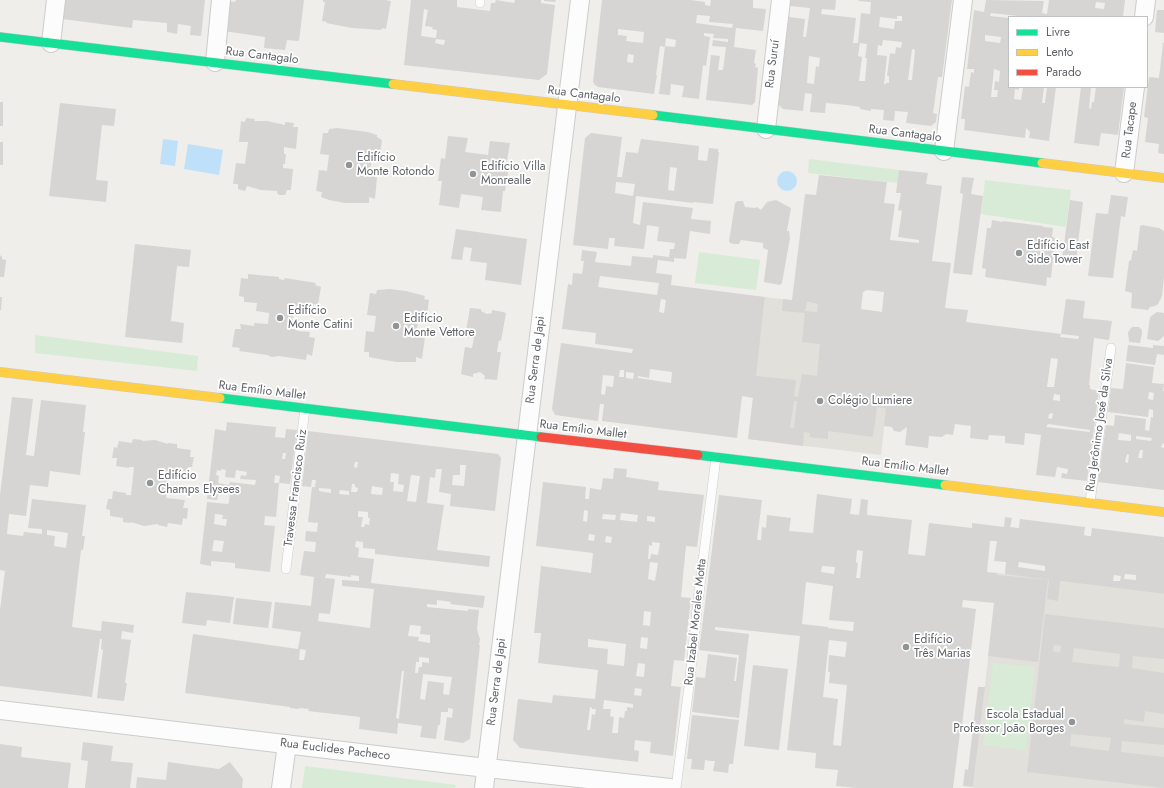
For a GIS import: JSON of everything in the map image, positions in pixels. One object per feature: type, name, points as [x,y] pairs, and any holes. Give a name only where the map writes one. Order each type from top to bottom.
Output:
[{"type":"street","points":[[51,43],[56,0]]},
{"type":"street","points":[[215,62],[221,0]]},
{"type":"street","name":"Rua Serra de Japi","points":[[484,788],[580,0]]},
{"type":"street","name":"Rua Suruí","points":[[766,129],[781,0]]},
{"type":"street","points":[[944,152],[963,0]]},
{"type":"street","points":[[1144,16],[1146,0]]},
{"type":"street","name":"Rua Cantagalo","points":[[0,37],[1164,178]]},
{"type":"street","name":"Rua Tacape","points":[[1124,173],[1135,88]]},
{"type":"street","name":"Rua Emílio Mallet","points":[[0,372],[1164,512]]},
{"type":"street","name":"Rua Euclides Pacheco","points":[[0,710],[486,768],[670,788]]},
{"type":"street","points":[[281,788],[287,744]]},
{"type":"lane","name":"Rua Jerônimo José da Silva","points":[[1090,502],[1111,348]]},
{"type":"lane","name":"Travessa Francisco Ruiz","points":[[286,568],[305,408]]},
{"type":"lane","name":"Rua Izabel Morales Motta","points":[[676,788],[690,678],[696,609],[716,457]]},
{"type":"shaded area","name":"Colégio Lumiere","points":[[765,297],[897,314],[881,455],[748,439]]},
{"type":"shaded area","name":"Escola Estadual Professor João Borges","points":[[998,573],[1164,594],[1164,788],[973,788]]},
{"type":"green space","points":[[809,159],[899,170],[898,183],[808,173]]},
{"type":"green space","points":[[985,180],[1071,190],[1066,227],[981,214]]},
{"type":"green space","points":[[699,252],[760,260],[756,290],[695,283]]},
{"type":"green space","points":[[35,335],[198,356],[197,371],[35,353]]},
{"type":"green space","points":[[993,663],[1035,667],[1026,750],[983,745]]},
{"type":"green space","points":[[305,766],[456,785],[455,788],[302,788]]},
{"type":"water","points":[[163,139],[178,141],[175,166],[160,164]]},
{"type":"water","points":[[188,144],[223,150],[219,175],[184,169]]},
{"type":"water","points":[[783,171],[791,171],[797,177],[797,185],[791,191],[783,191],[777,185],[777,177]]},
{"type":"building","points":[[64,0],[205,0],[201,36],[190,35],[191,26],[178,24],[177,34],[167,32],[167,23],[133,20],[132,28],[62,19]]},
{"type":"building","points":[[236,0],[304,0],[299,41],[287,40],[285,50],[264,48],[265,37],[224,31],[228,1],[235,2]]},
{"type":"building","points":[[323,0],[391,1],[386,29],[352,28],[326,23],[327,22],[322,21],[325,2],[323,2]]},
{"type":"building","points":[[411,0],[457,0],[457,7],[490,11],[491,3],[495,3],[496,0],[514,3],[515,0],[541,0],[541,3],[555,5],[547,74],[539,80],[404,65]],"holes":[[[424,9],[428,10],[425,26],[433,27],[432,29],[437,30],[436,38],[421,36]],[[436,39],[445,40],[444,45],[435,43]]]},
{"type":"building","points":[[544,0],[556,0],[555,2]]},
{"type":"building","points":[[602,0],[691,0],[705,2],[705,5],[710,6],[711,0],[753,0],[753,8],[766,9],[763,31],[736,28],[734,47],[756,50],[754,63],[756,64],[755,67],[758,68],[755,102],[752,105],[706,100],[711,55],[720,56],[718,70],[723,70],[726,47],[712,46],[713,40],[728,42],[728,39],[713,38],[714,34],[704,33],[704,36],[710,37],[706,66],[703,65],[699,99],[682,97],[684,86],[671,84],[670,95],[659,94],[665,47],[660,46],[654,94],[598,87],[593,82]],"holes":[[[697,15],[710,16],[709,22],[733,24],[732,28],[696,23]],[[618,29],[644,32],[643,43],[626,41],[627,36],[618,35]],[[666,38],[676,40],[675,47],[665,46]],[[628,54],[634,55],[633,63],[627,62]]]},
{"type":"building","points":[[791,0],[836,0],[835,10],[822,9],[821,14],[856,18],[853,43],[858,43],[861,13],[870,14],[871,2],[858,1],[859,0],[952,0],[942,77],[938,77],[933,113],[937,114],[936,122],[931,126],[906,123],[908,112],[895,111],[894,121],[883,120],[884,110],[871,109],[871,111],[860,109],[860,107],[826,103],[825,113],[810,112],[812,94],[805,93],[803,111],[783,109],[778,104],[789,17],[805,19],[803,37],[806,37],[810,8],[790,6]],"holes":[[[897,16],[902,16],[902,21],[895,21],[894,29],[879,27],[880,17],[897,19]],[[883,40],[902,42],[901,48],[896,47],[895,54],[890,53],[887,76],[889,76],[889,83],[886,84],[884,84],[887,56],[877,55],[878,45],[882,46]],[[860,43],[867,44],[865,58],[867,58],[865,81],[859,81],[862,57],[858,56]],[[912,49],[915,50],[912,80],[908,80]],[[809,56],[820,58],[819,67],[816,66],[814,84],[807,83]]]},
{"type":"building","points":[[986,0],[1044,1],[1042,13],[1047,14],[1049,0],[1125,0],[1123,16],[1018,16],[991,13],[990,16],[1008,18],[1008,88],[1019,88],[1019,90],[1015,89],[1014,99],[1021,100],[1023,88],[1044,88],[1042,103],[1045,103],[1047,88],[1056,88],[1049,141],[1029,138],[1030,132],[1026,128],[1025,138],[964,130],[965,119],[961,119],[965,86],[969,87],[971,72],[974,73],[974,69],[967,69],[974,10],[984,12]],"holes":[[[1096,2],[1105,3],[1104,9],[1095,8]],[[985,35],[1001,37],[1000,43],[985,41]],[[994,69],[1000,71],[999,82],[995,81],[994,90],[998,90],[997,97],[991,97]]]},
{"type":"building","points":[[1157,10],[1164,10],[1164,33],[1155,32]]},
{"type":"building","points":[[1164,43],[1164,154],[1158,153],[1159,144],[1145,142],[1148,118],[1144,117],[1149,77],[1159,78]]},
{"type":"building","points":[[1081,88],[1091,88],[1089,108],[1091,109],[1092,102],[1094,102],[1096,88],[1124,88],[1118,135],[1101,133],[1099,146],[1074,143]]},
{"type":"building","points":[[0,102],[3,102],[3,126],[0,126]]},
{"type":"building","points":[[60,103],[116,109],[114,126],[102,125],[96,180],[108,181],[106,202],[49,196]]},
{"type":"building","points":[[246,118],[255,119],[254,121],[267,121],[285,125],[285,122],[294,123],[293,127],[298,127],[296,149],[284,147],[284,154],[286,154],[283,168],[293,169],[291,190],[287,190],[285,195],[279,195],[277,191],[261,190],[247,186],[245,191],[238,189],[238,184],[233,184],[236,163],[245,164],[248,142],[239,142],[241,121],[245,122]]},
{"type":"building","name":"Edifício Monte Rotondo","points":[[337,128],[368,132],[377,135],[377,137],[382,140],[379,160],[372,159],[369,176],[377,177],[375,199],[369,197],[369,203],[345,203],[329,200],[321,197],[322,192],[316,191],[319,170],[327,171],[329,155],[320,154],[323,133],[328,133],[329,129]]},
{"type":"building","points":[[591,133],[622,137],[617,177],[622,177],[626,152],[638,153],[641,139],[699,146],[698,160],[707,161],[709,148],[718,149],[719,152],[713,204],[636,196],[633,223],[640,225],[643,202],[693,208],[691,219],[711,221],[710,234],[690,231],[686,259],[674,258],[674,262],[658,260],[656,273],[672,275],[671,285],[765,297],[756,376],[796,380],[794,396],[798,397],[802,374],[817,376],[820,344],[802,342],[805,313],[782,311],[783,299],[792,300],[805,194],[816,195],[819,175],[887,182],[884,203],[895,204],[890,240],[919,243],[919,240],[898,237],[902,211],[898,210],[901,193],[896,193],[899,170],[928,173],[926,184],[942,186],[932,261],[951,263],[945,308],[968,310],[966,322],[1061,334],[1066,299],[1085,301],[1083,318],[1112,321],[1109,340],[1094,338],[1089,385],[1090,389],[1099,391],[1087,481],[1061,478],[1062,473],[1067,474],[1068,469],[1057,467],[1055,477],[1036,475],[1041,435],[1025,433],[1024,445],[1005,443],[1005,436],[989,435],[988,440],[970,438],[971,426],[955,424],[953,435],[946,434],[942,437],[929,436],[928,448],[905,445],[907,427],[900,432],[894,431],[892,427],[884,426],[886,408],[877,407],[873,437],[828,431],[828,439],[809,437],[810,433],[804,432],[803,446],[748,439],[753,398],[742,396],[737,438],[602,421],[604,404],[600,404],[598,421],[555,415],[552,409],[561,343],[632,353],[633,349],[595,344],[596,333],[562,329],[568,284],[572,285],[573,273],[582,274],[584,261],[581,261],[582,250],[597,252],[595,262],[631,266],[632,256],[653,258],[653,255],[669,257],[670,249],[674,249],[675,243],[657,241],[659,227],[647,225],[644,249],[614,246],[615,238],[609,238],[608,249],[573,245],[585,138]],"holes":[[[670,167],[677,168],[674,191],[668,190]],[[616,182],[635,184],[633,196],[615,193]],[[600,276],[659,283],[657,295],[598,287]],[[867,290],[884,292],[882,312],[861,309],[863,292]],[[661,299],[666,300],[664,313],[659,312]],[[807,302],[818,304],[817,312],[805,311]],[[1061,334],[1079,336],[1078,339],[1060,337]],[[1051,358],[1058,359],[1054,387],[1047,387]],[[650,369],[672,372],[671,383],[638,378],[638,376],[649,378]],[[620,370],[624,370],[624,377],[619,377]],[[626,372],[634,373],[633,379],[626,378]],[[603,375],[614,376],[613,387],[606,386],[605,395],[601,394]],[[1054,394],[1060,395],[1060,401],[1053,400]],[[794,401],[797,401],[794,428],[790,428]],[[1053,413],[1052,419],[1048,418],[1049,414]],[[1048,424],[1090,430],[1090,432],[1046,427]]]},
{"type":"building","name":"Edifício Villa Monrealle","points":[[448,136],[468,138],[465,152],[488,155],[490,141],[510,143],[506,166],[509,167],[505,191],[503,191],[501,212],[481,210],[483,197],[461,194],[459,208],[439,205],[442,181],[438,181],[441,158],[445,159]]},
{"type":"building","points":[[0,142],[3,142],[3,165],[0,165]]},
{"type":"building","points":[[962,177],[974,178],[971,194],[983,196],[972,275],[953,273],[963,194],[960,193]]},
{"type":"building","points":[[1111,195],[1128,197],[1125,217],[1121,216],[1113,278],[1088,276],[1096,213],[1108,214]]},
{"type":"building","points":[[776,200],[791,208],[787,231],[789,231],[790,238],[782,283],[780,285],[764,282],[768,250],[763,248],[763,243],[741,240],[739,244],[734,244],[730,243],[729,241],[736,202],[743,201],[745,207],[757,207],[761,210],[767,202]]},
{"type":"building","points":[[1070,200],[1083,202],[1076,261],[1062,259]]},
{"type":"building","name":"Edifício East Side Tower","points":[[992,220],[1053,228],[1052,237],[1055,238],[1051,278],[1047,277],[1046,286],[985,277],[986,269],[982,268],[987,228],[991,228]]},
{"type":"building","points":[[1142,225],[1159,228],[1164,231],[1164,277],[1162,296],[1158,304],[1150,307],[1148,310],[1131,308],[1132,293],[1125,291],[1129,261],[1131,260],[1133,250],[1137,251],[1140,226]]},
{"type":"building","points":[[456,229],[527,239],[521,285],[485,280],[487,263],[470,261],[472,248],[464,247],[462,260],[451,259]]},
{"type":"building","points":[[135,244],[191,250],[189,267],[177,266],[171,321],[184,323],[182,343],[125,337]]},
{"type":"building","points":[[0,255],[2,259],[6,260],[4,277],[0,277]]},
{"type":"building","name":"Edifício Monte Catini","points":[[248,274],[279,277],[279,279],[284,280],[285,278],[316,283],[315,285],[321,287],[318,305],[314,304],[313,309],[300,308],[299,313],[293,312],[292,329],[310,332],[309,337],[315,338],[312,356],[307,354],[306,360],[279,356],[272,357],[239,351],[240,348],[232,347],[235,329],[241,329],[240,324],[254,326],[254,323],[268,324],[269,313],[256,311],[257,303],[244,302],[244,297],[239,296],[241,278],[248,279]]},
{"type":"building","name":"Edifício Monte Vettore","points":[[390,289],[425,296],[424,299],[429,300],[426,322],[418,321],[416,336],[425,337],[422,359],[416,357],[416,362],[384,360],[369,357],[369,352],[364,352],[366,331],[374,332],[376,316],[367,315],[370,293],[376,294],[377,290]]},
{"type":"building","points":[[0,297],[2,297],[1,310],[0,310]]},
{"type":"building","points":[[470,308],[481,309],[481,311],[487,314],[492,313],[492,310],[506,313],[501,341],[499,340],[497,352],[501,352],[497,380],[484,379],[485,376],[480,372],[473,374],[473,377],[461,374],[465,347],[472,348],[474,338],[465,337]]},
{"type":"building","points":[[1157,312],[1164,313],[1164,336],[1158,341],[1147,339],[1150,317]]},
{"type":"building","points":[[1132,327],[1139,327],[1142,330],[1140,343],[1129,342],[1128,332]]},
{"type":"building","points":[[1128,345],[1153,348],[1153,345],[1164,346],[1164,355],[1157,354],[1155,365],[1126,361]]},
{"type":"building","points":[[1126,363],[1154,367],[1152,383],[1164,384],[1164,443],[1161,447],[1164,448],[1164,490],[1098,482],[1106,425],[1114,426],[1115,415],[1146,419],[1145,430],[1149,431],[1151,417],[1153,418],[1153,410],[1149,409],[1148,417],[1108,412],[1111,388],[1123,389]],"holes":[[[1149,392],[1154,393],[1153,400],[1148,399]],[[1119,433],[1131,435],[1131,441],[1118,440]],[[1136,436],[1152,438],[1151,441],[1136,439]],[[1140,450],[1143,450],[1142,458],[1138,458]],[[1127,454],[1129,455],[1128,463],[1125,462]]]},
{"type":"building","points":[[12,397],[33,399],[26,455],[34,456],[41,400],[86,405],[83,432],[85,432],[80,475],[50,471],[48,487],[30,485],[26,516],[9,514],[7,534],[23,536],[24,532],[42,534],[42,529],[28,528],[32,499],[86,505],[82,536],[85,536],[83,550],[81,550],[72,627],[101,631],[102,621],[134,625],[133,633],[122,631],[121,639],[131,640],[124,701],[97,698],[103,650],[101,649],[102,639],[100,639],[92,697],[0,686],[0,610],[5,571],[0,570],[0,495]],"holes":[[[47,530],[68,533],[66,548],[54,546],[55,536],[47,535]]]},
{"type":"building","points":[[227,422],[276,427],[275,437],[285,438],[286,429],[297,430],[290,484],[279,483],[276,517],[265,516],[264,525],[275,526],[270,572],[235,568],[235,563],[211,561],[211,566],[200,564],[207,502],[228,504],[229,502],[230,492],[219,490],[217,500],[207,499],[215,429],[226,431]],"holes":[[[283,453],[286,453],[285,459],[282,459]],[[221,469],[226,470],[225,477],[235,478],[236,470],[247,472],[246,476],[241,475],[240,479],[256,480],[255,485],[230,482],[229,485],[218,483],[219,476],[216,475],[217,470],[221,471]],[[275,475],[280,476],[279,483],[274,483]],[[215,514],[223,515],[222,519],[227,519],[226,526],[214,524]],[[214,540],[224,541],[222,552],[212,551]]]},
{"type":"building","points":[[308,431],[498,454],[501,458],[495,511],[450,506],[451,494],[439,492],[442,469],[436,469],[435,478],[430,477],[427,503],[444,505],[437,550],[490,556],[489,567],[375,554],[375,549],[363,548],[363,542],[356,541],[355,547],[359,548],[358,557],[374,559],[371,583],[485,596],[483,608],[450,604],[451,602],[437,600],[437,605],[427,604],[427,607],[468,611],[468,609],[479,610],[477,630],[480,645],[470,739],[463,743],[444,740],[447,717],[452,718],[453,709],[448,708],[448,712],[441,712],[440,725],[438,725],[436,739],[420,737],[422,726],[398,723],[397,734],[359,729],[360,717],[185,693],[193,634],[298,649],[301,632],[272,628],[275,602],[311,606],[314,577],[300,575],[304,551],[315,552],[316,542],[305,541],[306,531],[317,532],[318,523],[308,522],[312,487],[315,487],[316,480],[312,480],[311,487],[302,486]],"holes":[[[355,462],[358,462],[357,468],[354,467]],[[460,465],[466,465],[464,486],[452,485],[453,475],[460,475]],[[391,473],[399,474],[398,484],[404,485],[403,492],[393,491],[394,482],[390,482]],[[411,475],[420,476],[416,502],[407,501]],[[352,484],[355,484],[355,487],[358,488],[357,492],[351,492]],[[372,486],[383,488],[382,495],[371,494]],[[319,488],[331,489],[331,493],[319,491]],[[340,490],[349,491],[349,495],[339,494]],[[358,511],[368,512],[368,518],[370,518],[369,525],[365,524],[364,527],[361,527],[363,517],[358,517]],[[326,574],[351,577],[351,575],[359,576],[359,581],[342,580],[342,586],[374,589],[370,628],[318,621],[319,613],[330,614],[335,579],[325,578]],[[410,625],[421,626],[420,634],[430,635],[430,643],[418,641],[419,637],[408,636]],[[300,649],[306,650],[304,660],[299,660]],[[419,657],[429,658],[429,663],[422,662],[422,667],[419,667],[418,673],[415,673],[416,662],[419,662]],[[402,671],[404,671],[399,719],[396,718]],[[423,674],[452,677],[449,695],[443,694],[444,683],[428,681],[425,700],[420,699]]]},
{"type":"building","name":"Edifício Champs Elysees","points":[[133,439],[142,441],[155,440],[168,444],[177,444],[177,448],[191,450],[190,457],[194,457],[192,467],[188,467],[187,474],[170,472],[166,498],[185,500],[183,508],[188,508],[187,519],[183,518],[182,525],[168,523],[167,527],[158,524],[144,526],[131,522],[123,522],[123,518],[110,516],[110,510],[106,509],[108,499],[112,499],[113,491],[131,495],[134,467],[129,468],[116,466],[117,458],[112,458],[114,447],[117,448],[119,441],[132,443]]},
{"type":"building","points":[[614,468],[627,469],[626,477],[659,482],[658,490],[704,495],[697,547],[686,546],[681,597],[691,598],[684,661],[674,660],[671,686],[681,687],[673,756],[650,753],[651,742],[635,740],[634,750],[639,751],[638,762],[520,748],[513,740],[518,699],[552,703],[553,695],[595,699],[598,670],[538,663],[541,633],[534,633],[541,566],[591,573],[593,553],[536,546],[543,482],[586,487],[585,499],[589,499],[590,488],[601,490],[603,478],[613,479]],"holes":[[[584,510],[588,511],[587,522],[583,521]],[[621,513],[638,515],[637,522],[620,520]],[[603,514],[616,515],[615,520],[602,519]],[[647,516],[655,517],[655,522],[647,521]],[[589,534],[595,535],[594,541],[588,540]],[[606,536],[612,537],[611,543],[605,542]],[[652,542],[660,543],[658,555],[651,554],[650,559],[648,559],[649,545],[652,546]],[[650,562],[658,563],[655,581],[648,579]],[[644,611],[651,612],[650,626],[643,625]],[[641,637],[648,638],[647,649],[640,648]],[[588,639],[626,644],[624,666],[607,664],[608,649],[588,647]],[[638,663],[645,664],[644,677],[636,676]],[[635,688],[642,689],[641,696],[634,695]],[[604,700],[633,704],[633,708],[627,707],[624,718],[619,717],[618,733],[612,733],[614,717],[610,716],[611,709],[603,709]],[[590,707],[592,709],[596,709],[595,715],[592,714],[590,730],[587,730]]]},
{"type":"building","points":[[817,494],[852,499],[850,514],[859,515],[861,499],[868,500],[867,515],[912,520],[908,554],[925,556],[929,523],[972,528],[972,523],[1004,527],[1005,517],[1012,518],[1010,527],[1019,528],[1020,519],[1085,527],[1084,535],[1088,536],[1091,536],[1092,528],[1164,537],[1164,594],[1060,581],[1058,601],[1047,599],[1049,580],[1005,574],[1006,562],[994,561],[997,541],[990,541],[987,572],[998,573],[997,575],[1048,580],[1038,662],[988,656],[994,603],[963,600],[962,607],[976,609],[953,788],[856,788],[836,786],[838,770],[815,768],[816,753],[787,750],[800,636],[715,627],[715,630],[749,634],[739,718],[692,712],[696,677],[705,678],[708,654],[737,658],[734,681],[736,681],[739,655],[699,650],[719,495],[762,500],[757,540],[761,540],[762,527],[766,528],[767,515],[791,518],[789,531],[813,533]],"holes":[[[857,550],[863,551],[860,578],[856,578],[858,563],[856,562]],[[1019,562],[1045,566],[1045,571],[1018,567]],[[822,566],[835,567],[834,574],[821,572]],[[1125,574],[1136,575],[1136,580],[1124,579]],[[1114,575],[1121,576],[1120,581],[1113,581]],[[806,582],[833,586],[829,620],[854,622],[853,631],[802,624]],[[829,640],[847,642],[845,657],[829,655],[828,672],[830,672],[829,683],[847,685],[841,746],[833,745],[838,699],[823,697]]]},
{"type":"building","points":[[186,592],[234,597],[230,623],[207,620],[206,626],[182,623]]},
{"type":"building","points":[[236,598],[272,602],[268,628],[233,624]]},
{"type":"building","points":[[1045,614],[1164,628],[1164,659],[1133,656],[1132,668],[1164,673],[1164,714],[1145,711],[1144,722],[1124,719],[1124,724],[1164,728],[1164,745],[1122,741],[1121,752],[1164,757],[1164,788],[1027,772]],"holes":[[[1054,645],[1061,646],[1060,653],[1053,651]],[[1074,648],[1120,654],[1119,667],[1072,662]],[[1071,734],[1111,738],[1109,751],[1070,746]]]},
{"type":"building","points":[[753,665],[788,669],[779,750],[744,746]]},
{"type":"building","points":[[978,687],[985,687],[973,787],[963,786],[965,769],[968,770]]},
{"type":"building","points":[[692,715],[739,720],[733,764],[729,764],[728,773],[713,771],[715,761],[705,760],[704,770],[691,769],[692,759],[687,759]]},
{"type":"building","points":[[83,742],[113,746],[111,761],[133,763],[130,788],[85,788],[88,761],[81,760]]},
{"type":"building","points":[[0,744],[22,747],[21,757],[71,763],[68,788],[0,788]]},
{"type":"building","points":[[168,762],[219,769],[230,762],[243,779],[242,788],[136,788],[137,777],[166,780]]},
{"type":"traffic: fast","points":[[0,37],[393,84]]},
{"type":"traffic: fast","points":[[653,115],[1042,163]]},
{"type":"traffic: fast","points":[[220,398],[541,437]]},
{"type":"traffic: fast","points":[[698,455],[945,485]]},
{"type":"traffic: slow","points":[[393,84],[653,115]]},
{"type":"traffic: slow","points":[[1042,163],[1164,178]]},
{"type":"traffic: slow","points":[[0,372],[220,398]]},
{"type":"traffic: slow","points":[[945,485],[1164,512]]},
{"type":"traffic: jam","points":[[541,437],[698,455]]},
{"type":"place","name":"Edifício Monte Rotondo","points":[[349,165]]},
{"type":"place","name":"Edifício Villa Monrealle","points":[[473,174]]},
{"type":"place","name":"Edifício East Side Tower","points":[[1019,253]]},
{"type":"place","name":"Edifício Monte Catini","points":[[280,318]]},
{"type":"place","name":"Edifício Monte Vettore","points":[[396,326]]},
{"type":"place","name":"Colégio Lumiere","points":[[820,401]]},
{"type":"place","name":"Edifício Champs Elysees","points":[[150,483]]},
{"type":"place","name":"Edifício Três Marias","points":[[906,647]]},
{"type":"place","name":"Escola Estadual Professor João Borges","points":[[1072,722]]}]
